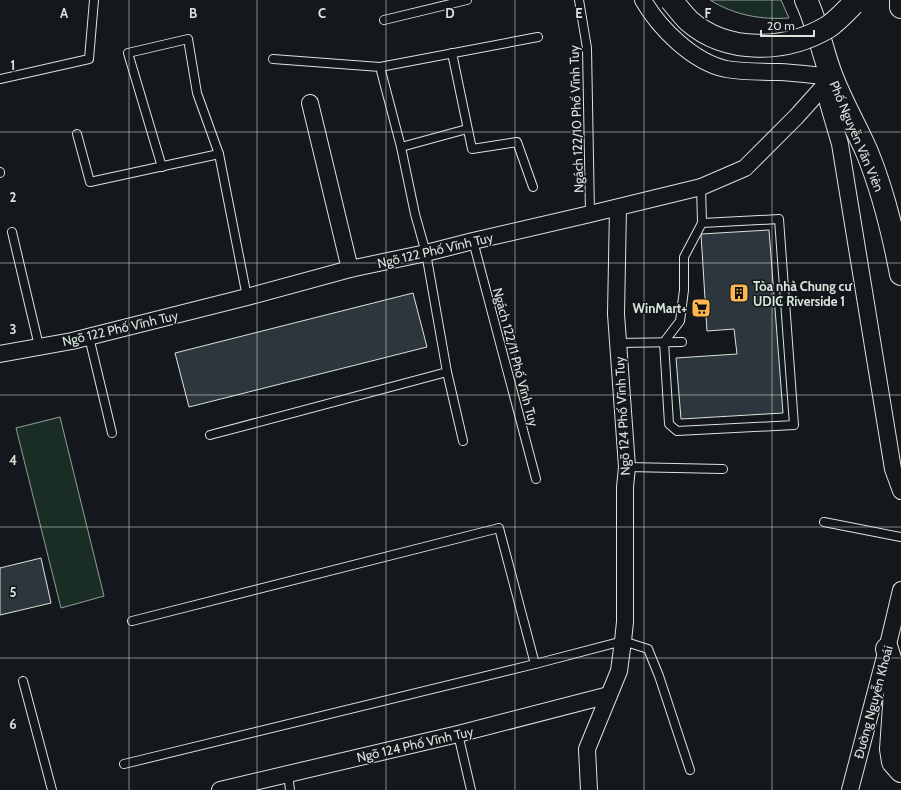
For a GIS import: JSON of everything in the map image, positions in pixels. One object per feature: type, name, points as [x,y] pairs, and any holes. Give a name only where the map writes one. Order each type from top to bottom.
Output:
[{"type":"main road","points":[[671,0],[690,22],[717,38],[730,42],[763,46],[778,45],[808,37],[842,16],[852,4]]},
{"type":"main road","points":[[901,0],[901,7]]},
{"type":"main road","name":"Phố Nguyễn Văn Viên","points":[[811,5],[832,77],[867,152],[881,190],[894,235],[901,274]]},
{"type":"main road","points":[[887,649],[894,671],[891,749],[893,762],[901,771]]},
{"type":"street","points":[[643,0],[660,24],[682,46],[706,62],[725,69],[797,73],[832,77],[828,104],[840,144],[893,469],[901,491]]},
{"type":"street","name":"Ngõ 122 Phố Vĩnh Tuy","points":[[0,354],[89,337],[350,269],[426,253],[618,208],[700,187],[745,168],[796,117],[832,77]]},
{"type":"street","points":[[310,103],[350,269]]},
{"type":"street","name":"Ngõ 124 Phố Vĩnh Tuy","points":[[589,790],[587,749],[620,671],[625,622],[625,487],[627,468],[616,314],[618,208]]},
{"type":"street","name":"Đường Nguyễn Khoái","points":[[850,790],[901,590]]},
{"type":"street","name":"Ngõ 124 Phố Vĩnh Tuy","points":[[220,790],[458,734],[609,695]]},
{"type":"lane","points":[[0,79],[89,59],[94,0]]},
{"type":"lane","points":[[384,20],[468,0]]},
{"type":"lane","name":"Ngách 122/10 Phố Vĩnh Tuy","points":[[578,0],[587,48],[590,214]]},
{"type":"lane","points":[[273,59],[380,67],[538,37]]},
{"type":"lane","points":[[162,167],[128,53],[188,39],[197,93],[219,154],[247,297]]},
{"type":"lane","points":[[452,53],[472,149],[518,142],[533,187]]},
{"type":"lane","points":[[380,67],[401,147],[415,214],[426,253],[447,372],[463,441]]},
{"type":"lane","points":[[401,147],[467,129]]},
{"type":"lane","points":[[77,134],[90,182],[219,154]]},
{"type":"lane","points":[[700,187],[702,222],[684,257],[684,290],[680,321],[664,342],[669,424],[677,431],[794,425],[779,219],[702,222]]},
{"type":"lane","points":[[12,232],[39,346]]},
{"type":"lane","name":"Ngách 122/11 Phố Vĩnh Tuy","points":[[472,241],[536,479]]},
{"type":"lane","points":[[89,337],[112,433]]},
{"type":"lane","points":[[618,343],[682,342]]},
{"type":"lane","points":[[210,434],[447,372]]},
{"type":"lane","points":[[627,468],[723,469]]},
{"type":"lane","points":[[824,522],[901,537]]},
{"type":"lane","points":[[132,621],[499,528],[535,664]]},
{"type":"lane","points":[[124,764],[535,664],[623,641],[648,649],[659,676],[690,770]]},
{"type":"lane","points":[[23,681],[52,790]]},
{"type":"lane","points":[[458,734],[471,790]]},
{"type":"lane","points":[[288,773],[290,790]]},
{"type":"green space","points":[[710,0],[781,0],[789,18],[768,18],[738,13]]},
{"type":"green space","points":[[60,417],[104,596],[61,608],[16,428]]},
{"type":"building","name":"Tòa nhà Chung cư UDIC Riverside 1","points":[[769,230],[783,413],[681,419],[676,358],[737,354],[734,329],[707,331],[701,234]]},
{"type":"building","points":[[413,293],[427,347],[189,407],[175,353]]},
{"type":"building","points":[[41,558],[51,603],[0,615],[0,568]]},
{"type":"place","name":"Tòa nhà Chung cư UDIC Riverside 1","points":[[739,293]]},
{"type":"place","name":"WinMart+","points":[[701,308]]}]
